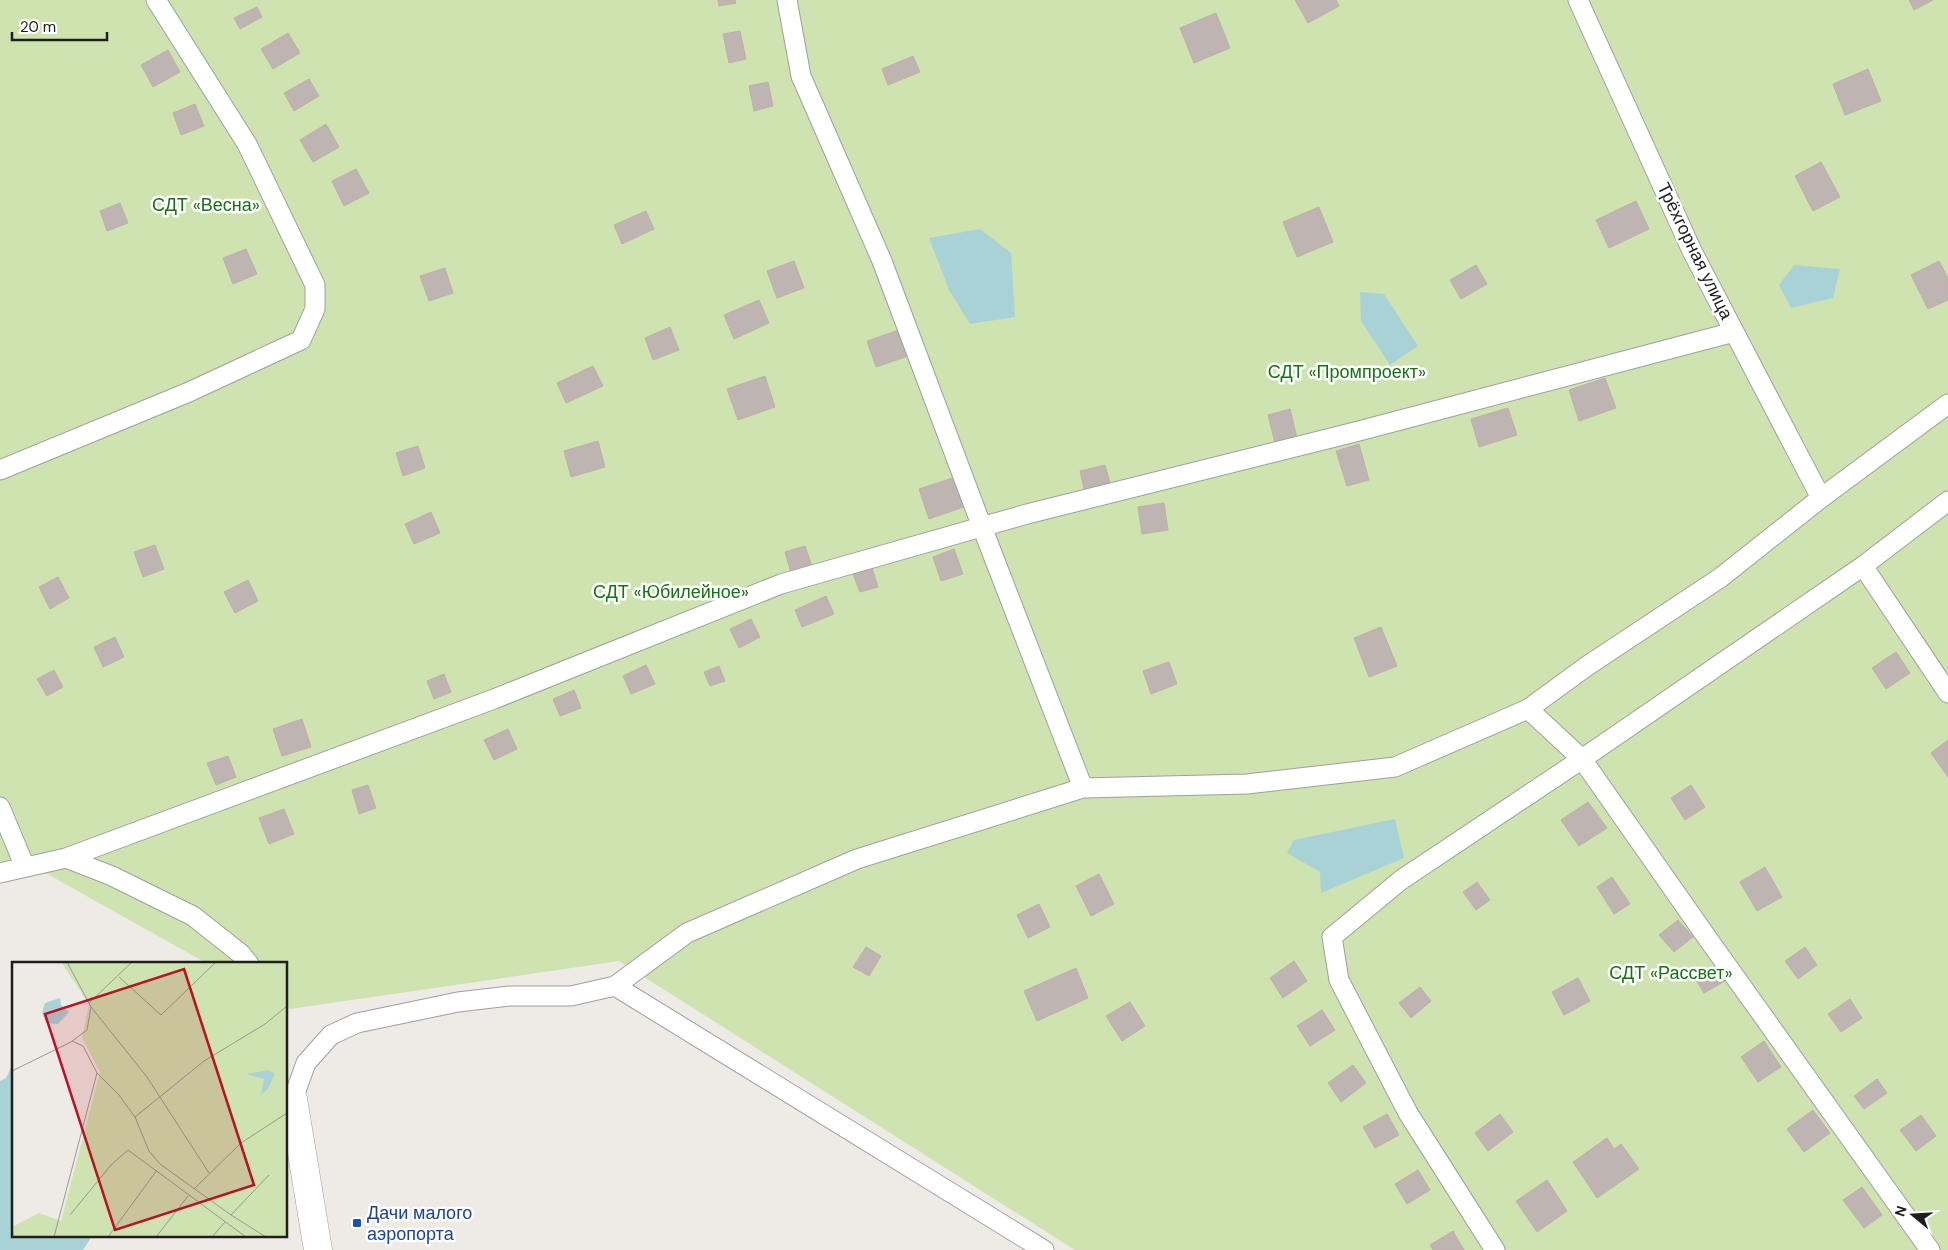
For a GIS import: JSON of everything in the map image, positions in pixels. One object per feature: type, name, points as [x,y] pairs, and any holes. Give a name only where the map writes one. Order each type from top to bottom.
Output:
[{"type":"street","points":[[293,1099],[318,1250]]},
{"type":"lane","points":[[0,470],[189,392],[301,340],[315,308],[315,285],[247,144],[156,0]]},
{"type":"lane","points":[[786,0],[801,76],[882,262],[1083,788]]},
{"type":"lane","name":"Трёхгорная улица","points":[[1578,0],[1692,251],[1821,498]]},
{"type":"lane","points":[[0,873],[66,858],[494,699],[781,584],[982,527],[1355,432],[1734,332]]},
{"type":"lane","points":[[293,1099],[306,1063],[331,1035],[357,1023],[458,1002],[510,996],[571,996],[615,986],[687,933],[858,859],[1083,788],[1247,784],[1395,767],[1528,709],[1587,666],[1720,578],[1821,498],[1948,404]]},
{"type":"lane","points":[[1496,1250],[1408,1113],[1339,980],[1332,937],[1401,880],[1582,759],[1863,566],[1948,501]]},
{"type":"lane","points":[[1863,566],[1948,693]]},
{"type":"lane","points":[[1528,709],[1582,759],[1930,1250]]},
{"type":"lane","points":[[0,807],[25,867]]},
{"type":"lane","points":[[66,858],[112,876],[193,916],[234,948],[247,962]]},
{"type":"lane","points":[[615,986],[1044,1250]]},
{"type":"lane","points":[[288,1080],[293,1099]]},
{"type":"green space","points":[[0,0],[1948,0],[1948,1250],[1075,1250],[619,961],[290,1009],[288,1008],[288,962],[204,962],[33,866],[0,875]]},
{"type":"water","points":[[980,229],[1011,253],[1015,317],[970,324],[949,290],[929,238]]},
{"type":"water","points":[[1794,265],[1840,269],[1833,298],[1791,308],[1779,285]]},
{"type":"water","points":[[1360,292],[1384,294],[1418,346],[1390,365],[1361,321]]},
{"type":"water","points":[[1395,819],[1404,858],[1321,893],[1320,872],[1287,853],[1294,840]]},
{"type":"water","points":[[12,1065],[12,1238],[91,1238],[83,1250],[0,1250],[0,1081],[6,1078]]},
{"type":"building","points":[[718,0],[735,0],[736,3],[719,6]]},
{"type":"building","points":[[1295,0],[1336,0],[1339,6],[1308,23]]},
{"type":"building","points":[[1909,0],[1933,0],[1914,10]]},
{"type":"building","points":[[257,7],[262,17],[240,29],[234,18]]},
{"type":"building","points":[[1216,13],[1230,48],[1194,63],[1180,28]]},
{"type":"building","points":[[740,31],[746,59],[729,63],[723,34]]},
{"type":"building","points":[[288,33],[300,53],[273,69],[261,49]]},
{"type":"building","points":[[168,50],[180,72],[153,87],[141,65]]},
{"type":"building","points":[[913,56],[920,72],[888,85],[882,69]]},
{"type":"building","points":[[1868,69],[1881,101],[1845,115],[1833,84]]},
{"type":"building","points":[[309,79],[319,96],[294,111],[284,93]]},
{"type":"building","points":[[768,82],[773,106],[754,111],[749,86]]},
{"type":"building","points":[[195,104],[204,126],[181,135],[173,113]]},
{"type":"building","points":[[326,124],[339,147],[313,162],[300,140]]},
{"type":"building","points":[[1821,162],[1840,197],[1813,211],[1795,176]]},
{"type":"building","points":[[356,169],[369,193],[344,206],[332,181]]},
{"type":"building","points":[[1636,201],[1649,229],[1609,248],[1596,220]]},
{"type":"building","points":[[120,203],[128,223],[107,231],[100,211]]},
{"type":"building","points":[[1319,207],[1333,242],[1297,257],[1283,222]]},
{"type":"building","points":[[646,211],[654,229],[622,244],[614,225]]},
{"type":"building","points":[[246,249],[257,274],[233,284],[223,258]]},
{"type":"building","points":[[794,261],[804,288],[777,298],[767,271]]},
{"type":"building","points":[[1939,261],[1948,278],[1948,300],[1928,309],[1911,275]]},
{"type":"building","points":[[1476,265],[1487,284],[1461,299],[1450,280]]},
{"type":"building","points":[[445,268],[453,293],[429,301],[420,276]]},
{"type":"building","points":[[759,300],[769,323],[734,339],[724,315]]},
{"type":"building","points":[[670,327],[679,350],[653,360],[645,338]]},
{"type":"building","points":[[905,328],[914,354],[876,367],[867,341]]},
{"type":"building","points":[[593,366],[603,386],[566,403],[557,383]]},
{"type":"building","points":[[765,376],[775,407],[738,420],[727,389]]},
{"type":"building","points":[[1605,378],[1616,408],[1579,421],[1569,390]]},
{"type":"building","points":[[1508,408],[1517,435],[1479,447],[1471,419]]},
{"type":"building","points":[[1290,409],[1298,442],[1276,447],[1268,415]]},
{"type":"building","points":[[598,441],[605,467],[571,477],[564,451]]},
{"type":"building","points":[[1359,444],[1369,480],[1347,486],[1336,451]]},
{"type":"building","points":[[418,446],[425,468],[403,476],[396,453]]},
{"type":"building","points":[[1105,465],[1111,487],[1085,494],[1080,471]]},
{"type":"building","points":[[959,476],[969,505],[929,519],[919,489]]},
{"type":"building","points":[[1164,503],[1168,530],[1142,534],[1138,507]]},
{"type":"building","points":[[431,512],[440,533],[414,544],[405,524]]},
{"type":"building","points":[[155,545],[164,569],[143,577],[134,552]]},
{"type":"building","points":[[805,546],[812,566],[791,573],[785,552]]},
{"type":"building","points":[[954,549],[963,574],[941,581],[933,557]]},
{"type":"building","points":[[872,568],[878,587],[860,592],[853,574]]},
{"type":"building","points":[[58,577],[69,598],[50,609],[39,587]]},
{"type":"building","points":[[248,580],[258,601],[235,613],[224,592]]},
{"type":"building","points":[[826,596],[834,614],[802,627],[795,610]]},
{"type":"building","points":[[751,619],[760,637],[739,648],[730,629]]},
{"type":"building","points":[[1381,627],[1397,666],[1369,677],[1354,638]]},
{"type":"building","points":[[115,637],[124,657],[103,667],[94,647]]},
{"type":"building","points":[[1896,652],[1910,673],[1886,689],[1872,668]]},
{"type":"building","points":[[1169,662],[1177,684],[1151,694],[1143,671]]},
{"type":"building","points":[[646,665],[655,684],[631,694],[623,676]]},
{"type":"building","points":[[719,666],[725,681],[710,686],[704,672]]},
{"type":"building","points":[[54,670],[63,687],[47,696],[37,679]]},
{"type":"building","points":[[444,674],[451,692],[434,699],[427,681]]},
{"type":"building","points":[[574,690],[581,708],[560,716],[553,699]]},
{"type":"building","points":[[302,719],[311,747],[282,756],[273,729]]},
{"type":"building","points":[[508,729],[517,749],[494,760],[484,740]]},
{"type":"building","points":[[1948,740],[1948,777],[1931,753]]},
{"type":"building","points":[[228,756],[236,777],[216,785],[207,763]]},
{"type":"building","points":[[368,785],[376,808],[359,814],[352,790]]},
{"type":"building","points":[[1691,785],[1705,807],[1685,820],[1671,798]]},
{"type":"building","points":[[1588,802],[1607,828],[1579,846],[1561,820]]},
{"type":"building","points":[[284,809],[294,834],[269,844],[259,818]]},
{"type":"building","points":[[1765,867],[1782,897],[1757,911],[1740,882]]},
{"type":"building","points":[[1099,874],[1114,904],[1091,916],[1076,886]]},
{"type":"building","points":[[1612,877],[1630,904],[1614,914],[1597,887]]},
{"type":"building","points":[[1477,882],[1490,900],[1476,910],[1463,892]]},
{"type":"building","points":[[1039,904],[1050,927],[1028,938],[1017,915]]},
{"type":"building","points":[[1678,920],[1693,937],[1674,952],[1659,935]]},
{"type":"building","points":[[866,947],[881,956],[869,976],[853,967]]},
{"type":"building","points":[[1805,947],[1817,965],[1798,979],[1785,961]]},
{"type":"building","points":[[1294,961],[1307,981],[1283,998],[1270,978]]},
{"type":"building","points":[[1716,967],[1725,981],[1704,993],[1696,980]]},
{"type":"building","points":[[1076,968],[1088,998],[1037,1021],[1024,991]]},
{"type":"building","points":[[1578,978],[1590,1001],[1564,1015],[1552,992]]},
{"type":"building","points":[[1420,987],[1431,1001],[1411,1018],[1399,1003]]},
{"type":"building","points":[[1850,999],[1862,1018],[1841,1032],[1828,1014]]},
{"type":"building","points":[[1130,1002],[1145,1026],[1122,1041],[1106,1016]]},
{"type":"building","points":[[1322,1010],[1335,1030],[1310,1046],[1297,1026]]},
{"type":"building","points":[[1764,1041],[1781,1067],[1758,1082],[1741,1057]]},
{"type":"building","points":[[1353,1065],[1366,1083],[1341,1102],[1328,1083]]},
{"type":"building","points":[[1877,1079],[1887,1093],[1864,1109],[1854,1096]]},
{"type":"building","points":[[1813,1110],[1830,1133],[1804,1152],[1787,1129]]},
{"type":"building","points":[[1387,1114],[1399,1135],[1375,1148],[1363,1127]]},
{"type":"building","points":[[1500,1114],[1513,1132],[1488,1151],[1475,1133]]},
{"type":"building","points":[[1921,1115],[1936,1136],[1916,1151],[1900,1130]]},
{"type":"building","points":[[1607,1138],[1614,1149],[1621,1144],[1639,1169],[1597,1198],[1573,1162]]},
{"type":"building","points":[[1418,1170],[1430,1190],[1407,1204],[1395,1184]]},
{"type":"building","points":[[1547,1180],[1567,1211],[1537,1232],[1516,1201]]},
{"type":"building","points":[[1862,1187],[1882,1215],[1864,1228],[1843,1200]]},
{"type":"building","points":[[1453,1231],[1464,1250],[1433,1250],[1430,1245]]},
{"type":"place","name":"Дачи малого аэропорта","points":[[357,1223]]},
{"type":"park label","name":"СДТ «Весна»","points":[[206,205]]},
{"type":"park label","name":"СДТ «Промпроект»","points":[[1347,372]]},
{"type":"park label","name":"СДТ «Юбилейное»","points":[[671,592]]},
{"type":"park label","name":"СДТ «Рассвет»","points":[[1671,973]]}]
